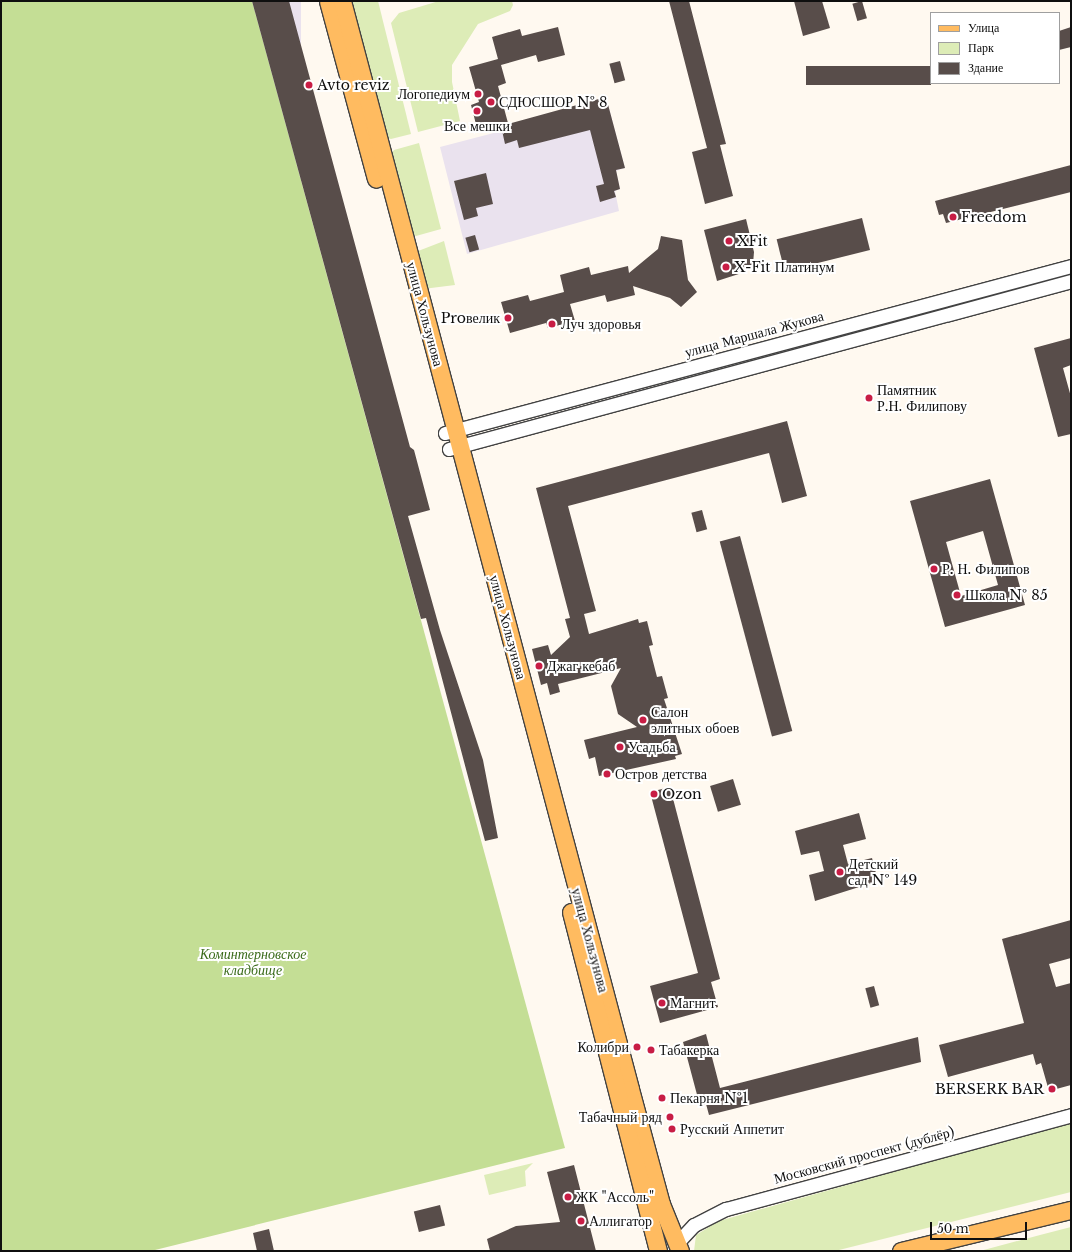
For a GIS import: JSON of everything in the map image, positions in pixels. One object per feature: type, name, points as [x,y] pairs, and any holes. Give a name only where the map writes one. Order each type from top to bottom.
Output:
[{"type":"main road","name":"улица Хользунова","points":[[328,1],[453,439],[630,1089],[678,1248]]},
{"type":"main road","name":"улица Хользунова","points":[[342,1],[658,1251]]},
{"type":"main road","points":[[906,1250],[1071,1210]]},
{"type":"street","name":"улица Маршала Жукова","points":[[453,439],[1071,266]]},
{"type":"street","points":[[453,439],[1071,281]]},
{"type":"street","name":"Московский проспект (дублёр)","points":[[678,1248],[694,1225],[726,1209],[1071,1115]]},
{"type":"shaded area","points":[[252,1],[301,1],[301,642],[252,642]]},
{"type":"shaded area","points":[[606,97],[625,168],[616,171],[620,189],[615,191],[619,211],[467,254],[440,147],[520,126]]},
{"type":"green space","name":"Коминтерновское кладбище","points":[[1,1],[252,1],[565,1148],[151,1251],[1,1251]]},
{"type":"green space","points":[[347,1],[378,1],[411,134],[391,139],[383,137]]},
{"type":"green space","points":[[439,1],[512,1],[513,5],[510,11],[478,24],[452,65],[452,82],[460,121],[418,132],[391,23],[399,13]]},
{"type":"green space","points":[[419,143],[441,229],[416,236],[408,232],[388,157],[394,150]]},
{"type":"green space","points":[[444,241],[455,285],[423,289],[413,253]]},
{"type":"green space","points":[[1071,1122],[1071,1192],[835,1251],[694,1251],[696,1235],[719,1221]]},
{"type":"green space","points":[[533,1163],[525,1171],[526,1186],[489,1195],[484,1175]]},
{"type":"green space","points":[[1071,1227],[1071,1251],[980,1251],[1040,1235]]},
{"type":"building","points":[[252,1],[289,1],[410,447],[414,450],[430,510],[408,516],[440,630],[483,760],[498,838],[485,841],[426,618],[421,619]]},
{"type":"building","points":[[669,1],[689,1],[726,144],[720,145],[733,196],[705,204],[692,152],[707,148]]},
{"type":"building","points":[[794,1],[822,1],[830,28],[803,36]]},
{"type":"building","points":[[862,1],[867,18],[857,21],[852,4]]},
{"type":"building","points":[[558,27],[565,55],[538,62],[536,55],[501,65],[506,83],[498,86],[508,123],[478,132],[471,105],[479,102],[469,67],[498,59],[492,37],[520,29],[522,36]]},
{"type":"building","points":[[1071,27],[1071,47],[1060,50],[1060,31]]},
{"type":"building","points":[[620,61],[625,80],[615,83],[609,64]]},
{"type":"building","points":[[806,66],[930,66],[931,85],[806,85]]},
{"type":"building","points":[[606,97],[625,168],[616,170],[620,189],[614,191],[616,197],[600,202],[596,186],[604,184],[590,130],[519,148],[517,140],[505,144],[501,126]]},
{"type":"building","points":[[1071,165],[1071,192],[946,223],[943,214],[939,215],[935,201]]},
{"type":"building","points":[[486,173],[493,204],[476,208],[478,216],[464,220],[454,181]]},
{"type":"building","points":[[862,218],[870,250],[785,271],[777,239]]},
{"type":"building","name":"XFit","points":[[746,219],[754,252],[753,264],[745,272],[717,281],[704,230]]},
{"type":"building","points":[[475,235],[479,249],[470,252],[465,238]]},
{"type":"building","points":[[661,236],[682,240],[688,280],[697,292],[681,307],[670,298],[633,286],[635,295],[607,302],[605,295],[570,304],[575,321],[548,328],[546,323],[510,333],[501,302],[528,295],[530,301],[564,292],[560,275],[589,267],[591,275],[628,266],[629,273],[658,249]]},
{"type":"building","points":[[1071,338],[1071,365],[1063,368],[1071,397],[1071,434],[1058,437],[1034,348]]},
{"type":"building","points":[[787,421],[807,496],[782,503],[769,453],[568,506],[596,611],[584,614],[589,634],[638,619],[639,623],[647,621],[653,645],[649,646],[657,677],[662,676],[668,698],[664,699],[682,754],[675,756],[676,759],[599,776],[595,757],[589,759],[584,740],[637,727],[618,714],[611,686],[621,668],[558,684],[560,692],[550,695],[547,683],[541,685],[532,649],[548,645],[551,655],[570,637],[565,619],[570,618],[536,488]]},
{"type":"building","points":[[990,479],[1025,605],[945,627],[910,501]],"holes":[[[983,531],[998,585],[961,596],[946,542]]]},
{"type":"building","points":[[702,510],[707,529],[697,532],[691,513]]},
{"type":"building","points":[[740,536],[792,731],[772,737],[720,541]]},
{"type":"building","points":[[733,779],[741,805],[718,812],[710,786]]},
{"type":"building","points":[[670,787],[720,979],[711,982],[718,1007],[660,1023],[650,986],[698,973],[650,792]]},
{"type":"building","points":[[859,813],[866,839],[843,845],[848,864],[872,858],[878,881],[815,901],[809,875],[824,871],[819,851],[801,855],[795,831]]},
{"type":"building","points":[[1071,920],[1071,958],[1049,964],[1056,987],[1071,983],[1071,1085],[1049,1091],[1041,1063],[1036,1065],[1033,1054],[948,1077],[939,1045],[1024,1023],[1002,939]]},
{"type":"building","points":[[874,986],[879,1005],[870,1008],[865,988]]},
{"type":"building","points":[[706,1034],[720,1088],[918,1037],[921,1062],[709,1115],[706,1104],[700,1106],[683,1042]]},
{"type":"building","name":"ЖК \"Ассоль\"","points":[[574,1165],[596,1251],[490,1251],[487,1239],[516,1226],[560,1222],[547,1172]]},
{"type":"building","points":[[440,1205],[445,1225],[419,1232],[414,1212]]},
{"type":"building","points":[[269,1229],[274,1251],[257,1251],[253,1233]]},
{"type":"place","name":"Avto reviz","points":[[309,85]]},
{"type":"place","name":"Логопедиум","points":[[478,94]]},
{"type":"place","name":"СДЮСШОР № 8","points":[[491,102]]},
{"type":"place","name":"Все мешки","points":[[477,111]]},
{"type":"place","name":"Freedom","points":[[953,217]]},
{"type":"place","name":"XFit","points":[[729,241]]},
{"type":"place","name":"X-Fit Платинум","points":[[726,267]]},
{"type":"place","name":"Proвелик","points":[[508,318]]},
{"type":"place","name":"Луч здоровья","points":[[552,324]]},
{"type":"place","name":"Памятник Р.Н. Филипову","points":[[869,398]]},
{"type":"place","name":"Р. Н. Филипов","points":[[934,569]]},
{"type":"place","name":"Школа № 85","points":[[957,595]]},
{"type":"place","name":"Джаг кебаб","points":[[539,666]]},
{"type":"place","name":"Салон элитных обоев","points":[[643,720]]},
{"type":"place","name":"Усадьба","points":[[620,747]]},
{"type":"place","name":"Остров детства","points":[[607,774]]},
{"type":"place","name":"Ozon","points":[[654,794]]},
{"type":"place","name":"Детский сад № 149","points":[[840,872]]},
{"type":"place","name":"Магнит","points":[[662,1003]]},
{"type":"place","name":"Колибри","points":[[637,1047]]},
{"type":"place","name":"Табакерка","points":[[651,1050]]},
{"type":"place","name":"BERSERK BAR","points":[[1052,1089]]},
{"type":"place","name":"Пекарня №1","points":[[662,1098]]},
{"type":"place","name":"Табачный ряд","points":[[670,1117]]},
{"type":"place","name":"Русский Аппетит","points":[[672,1129]]},
{"type":"place","name":"ЖК \"Ассоль\"","points":[[568,1197]]},
{"type":"place","name":"Аллигатор","points":[[581,1221]]}]
